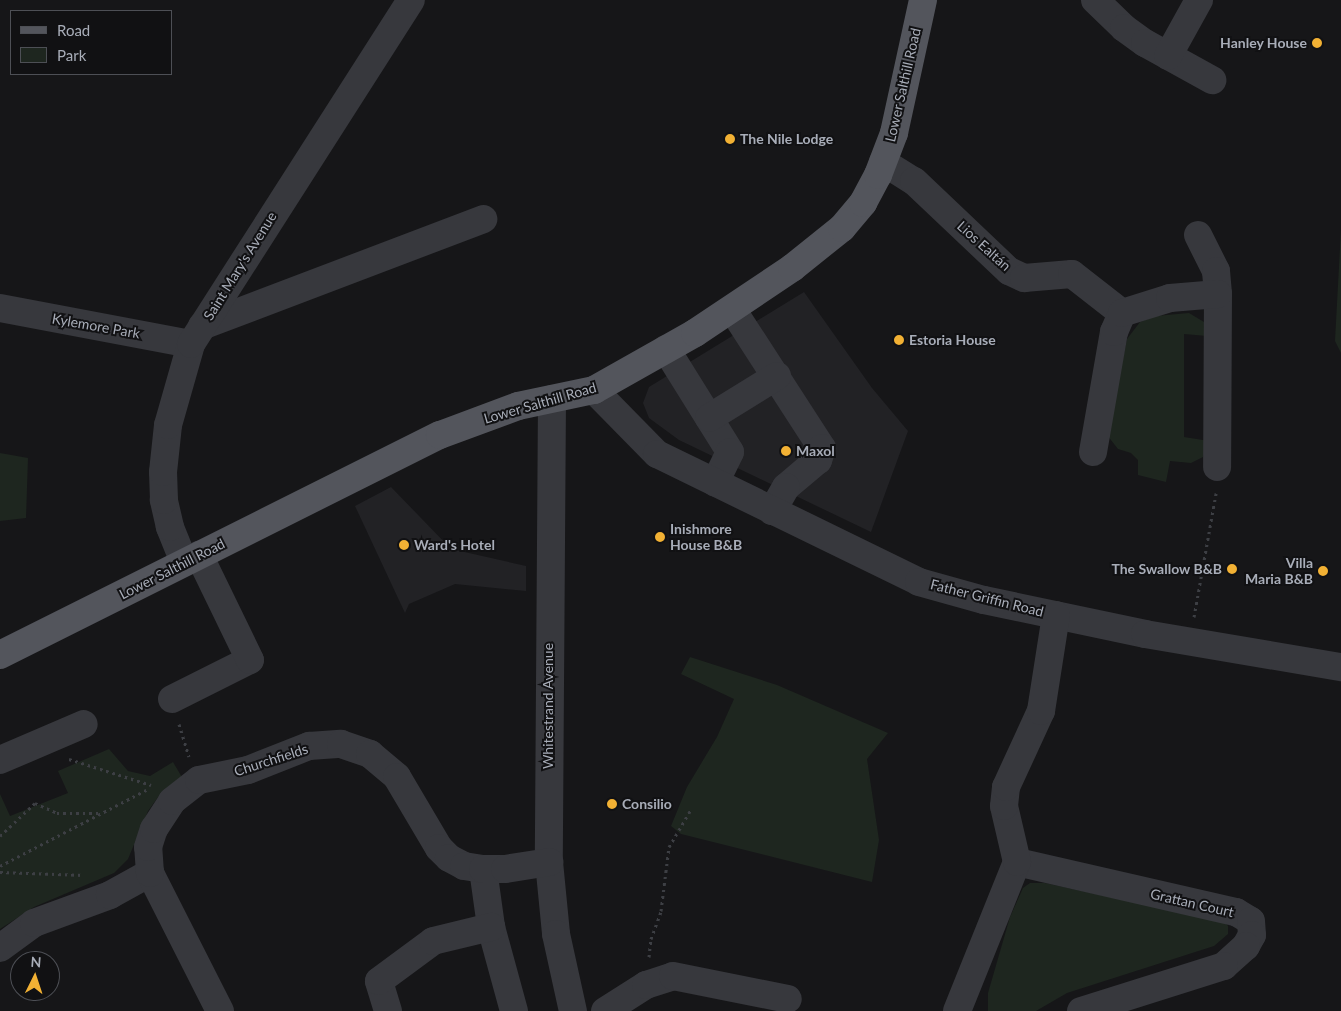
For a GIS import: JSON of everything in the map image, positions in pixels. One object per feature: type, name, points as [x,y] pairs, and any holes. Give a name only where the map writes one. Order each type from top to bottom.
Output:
[{"type":"main road","name":"Lower Salthill Road","points":[[0,654],[440,436],[494,414],[594,390],[666,350],[732,309],[792,268],[842,228],[863,203],[883,162],[904,91],[923,0]]},
{"type":"street","name":"Saint Mary's Avenue","points":[[192,559],[170,527],[164,500],[163,472],[168,424],[197,335],[412,0]]},
{"type":"street","points":[[1096,0],[1124,28],[1168,56],[1212,80]]},
{"type":"street","points":[[1168,56],[1199,0]]},
{"type":"street","name":"Lios Ealtán","points":[[883,162],[914,182],[1009,271],[1024,278],[1072,274],[1122,312]]},
{"type":"street","points":[[197,335],[483,219]]},
{"type":"street","points":[[1198,235],[1216,271],[1218,294],[1217,467]]},
{"type":"street","points":[[1093,452],[1114,332],[1122,312],[1170,298],[1218,294]]},
{"type":"street","name":"Kylemore Park","points":[[0,308],[197,335]]},
{"type":"street","points":[[732,309],[819,439],[821,454],[811,467],[786,487],[772,511]]},
{"type":"street","points":[[666,350],[730,452],[715,483]]},
{"type":"street","points":[[709,418],[777,376]]},
{"type":"street","name":"Father Griffin Road","points":[[594,390],[656,454],[919,582],[984,600],[1190,642],[1341,667]]},
{"type":"street","name":"Whitestrand Avenue","points":[[552,399],[548,862],[556,934],[574,1011]]},
{"type":"street","points":[[172,699],[250,660],[192,559]]},
{"type":"street","points":[[957,1011],[1017,862],[1004,806],[1006,787],[1041,711],[1056,615]]},
{"type":"street","points":[[0,760],[84,724]]},
{"type":"street","name":"Churchfields","points":[[220,1011],[150,873],[148,847],[154,828],[172,801],[199,780],[248,770],[310,746],[341,744],[356,747],[381,761],[397,777],[439,848],[449,858],[464,866],[483,869],[505,869],[548,862]]},
{"type":"street","name":"Grattan Court","points":[[1017,862],[1236,912],[1251,921],[1252,935],[1246,946],[1224,966],[1081,1011]]},
{"type":"street","points":[[483,869],[491,927],[514,1011]]},
{"type":"street","points":[[0,948],[34,923],[110,895],[150,873]]},
{"type":"street","points":[[388,1011],[379,981],[433,940],[491,927]]},
{"type":"street","points":[[604,1011],[665,977],[688,977],[788,999]]},
{"type":"path","points":[[1190,642],[1217,486],[1217,467]]},
{"type":"path","points":[[172,699],[191,765],[199,780]]},
{"type":"path","points":[[0,866],[154,786],[59,756]]},
{"type":"path","points":[[0,836],[35,803],[57,813],[102,813]]},
{"type":"path","points":[[646,986],[651,939],[661,911],[669,847],[690,811]]},
{"type":"path","points":[[0,872],[102,876],[110,895]]},
{"type":"shaded area","points":[[804,292],[872,388],[908,431],[871,532],[679,440],[649,418],[643,403],[649,387]]},
{"type":"shaded area","points":[[391,487],[451,549],[526,566],[526,591],[455,584],[409,604],[405,613],[355,506]]},
{"type":"green space","points":[[1341,229],[1341,353],[1335,341]]},
{"type":"green space","points":[[1189,313],[1204,322],[1207,336],[1184,334],[1184,437],[1209,441],[1203,457],[1191,463],[1170,461],[1166,482],[1138,475],[1138,460],[1131,453],[1118,449],[1107,435],[1127,339],[1140,322],[1156,316]]},
{"type":"green space","points":[[0,453],[28,458],[26,518],[0,521]]},
{"type":"green space","points":[[690,657],[777,685],[888,733],[867,759],[879,840],[872,882],[681,834],[671,826],[687,787],[717,737],[734,699],[681,674]]},
{"type":"green space","points":[[109,749],[128,771],[150,776],[173,762],[183,779],[161,793],[148,811],[128,859],[114,873],[34,907],[0,929],[0,794],[10,816],[68,793],[58,771]]},
{"type":"green space","points":[[1030,883],[1045,883],[1224,922],[1228,926],[1228,934],[1214,946],[1067,993],[1036,1011],[988,1011],[988,993],[1010,917],[1023,888]]},
{"type":"place","name":"Hanley House","points":[[1317,43]]},
{"type":"place","name":"The Nile Lodge","points":[[730,139]]},
{"type":"place","name":"Estoria House","points":[[899,340]]},
{"type":"place","name":"Maxol","points":[[786,451]]},
{"type":"place","name":"Inishmore House B&B","points":[[660,537]]},
{"type":"place","name":"Ward's Hotel","points":[[404,545]]},
{"type":"place","name":"The Swallow B&B","points":[[1232,569]]},
{"type":"place","name":"Villa Maria B&B","points":[[1323,571]]},
{"type":"place","name":"Consilio","points":[[612,804]]}]
